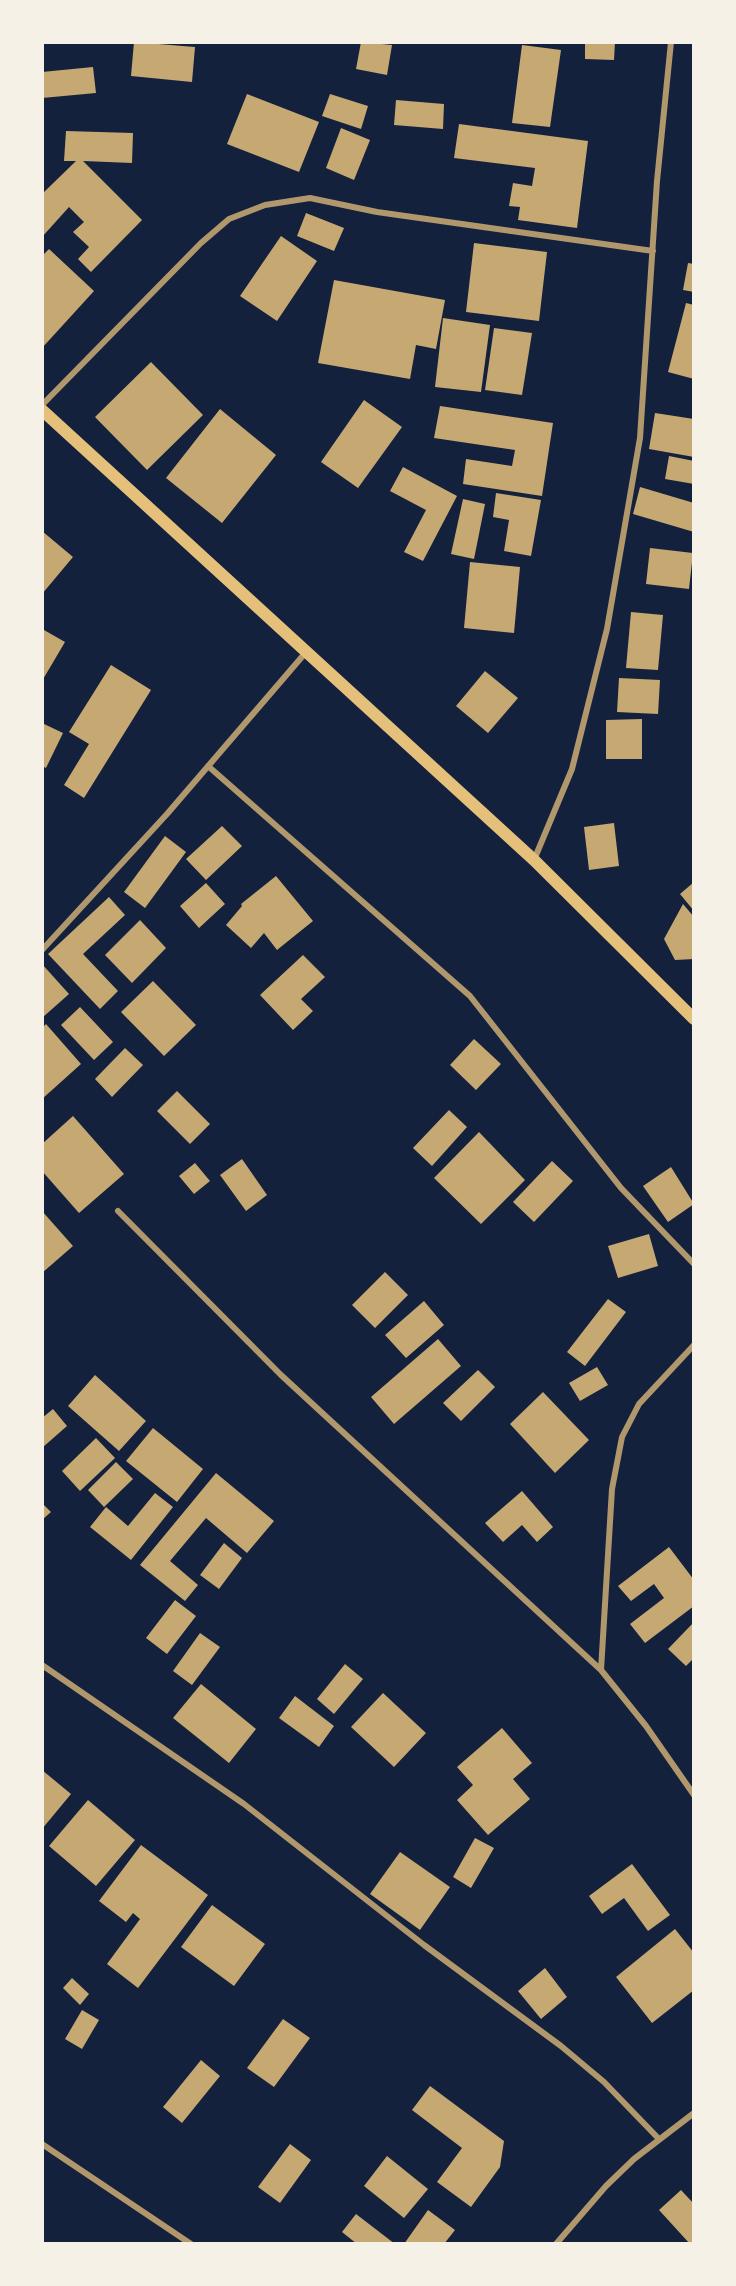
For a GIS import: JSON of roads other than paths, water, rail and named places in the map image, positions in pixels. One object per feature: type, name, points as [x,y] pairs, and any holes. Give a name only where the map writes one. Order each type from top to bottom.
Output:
[{"type":"main road","points":[[42,410],[534,860],[694,1019]]},
{"type":"street","points":[[534,860],[572,769],[607,629],[640,438],[652,251],[671,42]]},
{"type":"street","points":[[42,405],[201,243],[229,219],[265,205],[310,198],[399,215],[652,251]]},
{"type":"street","points":[[42,950],[308,651]]},
{"type":"street","points":[[208,766],[470,996],[621,1188],[694,1264]]},
{"type":"street","points":[[118,1211],[281,1375],[602,1670],[646,1726],[694,1795]]},
{"type":"street","points":[[602,1670],[612,1489],[622,1437],[639,1404],[694,1345]]},
{"type":"street","points":[[42,1665],[244,1804],[424,1945],[561,2046],[604,2082],[658,2138]]},
{"type":"street","points":[[556,2244],[606,2186],[658,2138],[694,2113]]},
{"type":"street","points":[[42,2144],[190,2244]]}]
